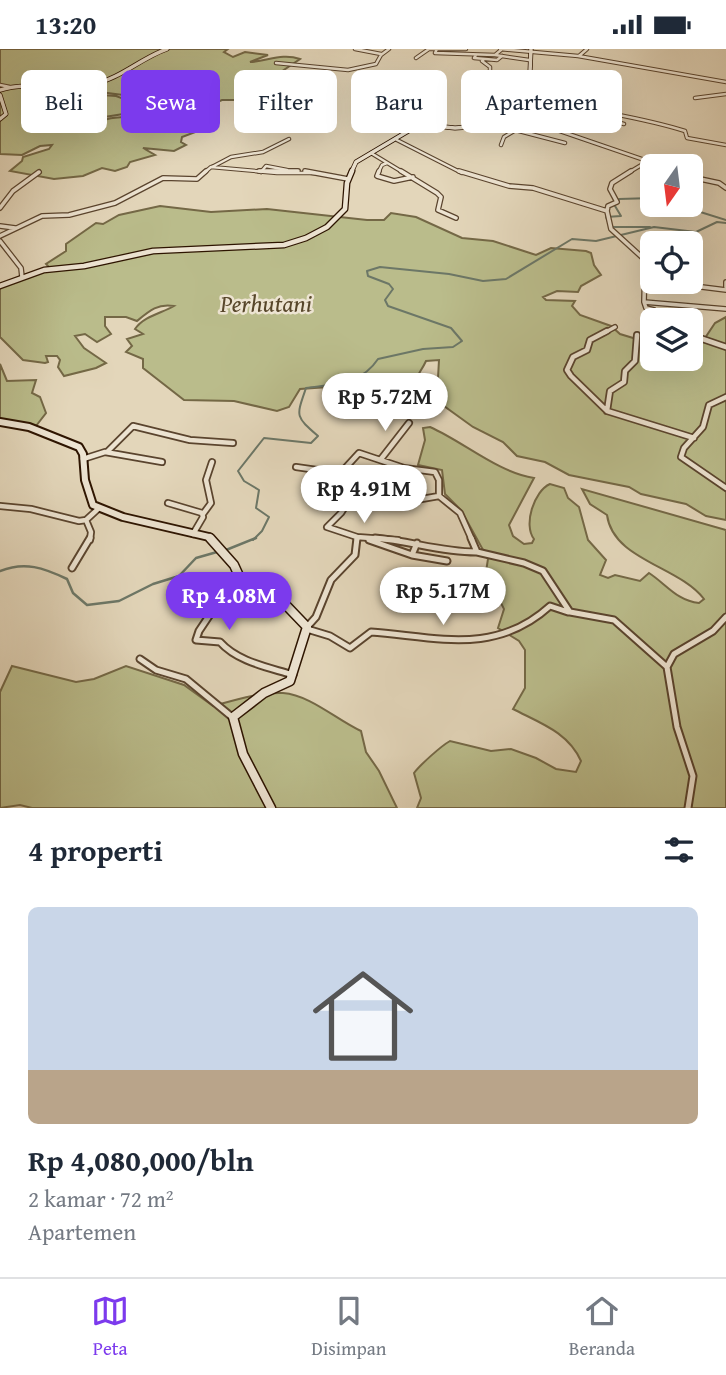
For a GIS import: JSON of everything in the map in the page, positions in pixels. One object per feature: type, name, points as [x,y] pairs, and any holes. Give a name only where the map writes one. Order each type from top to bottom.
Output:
[{"type":"street","points":[[0,119],[6,114],[0,90],[9,87],[98,83],[121,74],[149,55],[167,49]]},
{"type":"street","points":[[355,49],[381,54]]},
{"type":"street","points":[[276,63],[350,70],[376,64],[381,54],[389,49]]},
{"type":"street","points":[[416,58],[429,49],[467,49]]},
{"type":"street","points":[[437,49],[435,53],[495,55],[529,60]]},
{"type":"street","points":[[460,54],[467,49]]},
{"type":"street","points":[[495,55],[500,49],[531,50],[726,82]]},
{"type":"street","points":[[578,56],[587,49]]},
{"type":"street","points":[[531,50],[531,70]]},
{"type":"street","points":[[475,55],[474,58],[497,60],[502,57]]},
{"type":"street","points":[[484,59],[482,61],[490,70]]},
{"type":"street","points":[[695,98],[726,94]]},
{"type":"street","points":[[622,115],[685,131],[687,138],[726,145]]},
{"type":"street","points":[[0,286],[48,270],[88,265],[120,256],[164,250],[270,248],[297,242],[332,223],[342,214],[348,204],[347,181],[356,162],[410,130],[425,125],[461,128]]},
{"type":"street","points":[[501,145],[508,133]]},
{"type":"street","points":[[534,133],[565,143]]},
{"type":"street","points":[[562,133],[640,158]]},
{"type":"street","points":[[0,236],[42,216],[69,215],[115,203],[163,179],[197,179],[211,167],[231,157],[265,151],[289,139]]},
{"type":"street","points":[[397,140],[468,176],[509,186],[533,188],[607,211]]},
{"type":"street","points":[[371,153],[439,194],[439,211],[456,218]]},
{"type":"street","points":[[388,163],[382,165],[377,176],[394,181],[414,177]]},
{"type":"street","points":[[640,166],[612,183],[610,188],[617,202],[608,206],[607,211],[609,225],[640,256]]},
{"type":"street","points":[[211,167],[278,173],[287,171],[347,181]]},
{"type":"street","points":[[0,208],[13,191],[39,172]]},
{"type":"street","points":[[704,180],[719,183],[726,188]]},
{"type":"street","points":[[0,226],[16,228]]},
{"type":"street","points":[[0,242],[20,267],[22,277]]},
{"type":"street","points":[[703,285],[726,286]]},
{"type":"street","points":[[644,294],[646,308]]},
{"type":"street","points":[[644,302],[726,310]]},
{"type":"street","points":[[615,327],[587,342],[587,351],[573,357],[568,370],[581,388],[607,411],[694,438]]},
{"type":"street","points":[[607,411],[610,391],[624,382],[625,371],[635,361],[637,335]]},
{"type":"street","points":[[703,339],[726,347]]},
{"type":"street","points":[[726,397],[709,405],[704,425],[684,449],[682,459],[726,488]]},
{"type":"street","points":[[0,422],[25,426],[74,444],[81,449],[89,500],[98,509],[209,537],[234,565],[245,589]]},
{"type":"street","points":[[381,459],[409,423]]},
{"type":"street","points":[[107,452],[133,426],[190,440],[233,443]]},
{"type":"street","points":[[83,459],[98,452],[107,452],[162,462]]},
{"type":"street","points":[[439,496],[439,480],[435,472],[408,469],[359,453],[339,473],[337,479],[353,494],[416,500],[439,496],[460,513],[477,552]]},
{"type":"street","points":[[193,534],[211,503],[206,480],[212,462]]},
{"type":"street","points":[[296,467],[339,473]]},
{"type":"street","points":[[353,494],[341,513],[327,527],[357,537],[417,543],[446,552],[477,552],[539,568],[548,576],[572,613]]},
{"type":"street","points":[[168,503],[203,514]]},
{"type":"street","points":[[0,506],[27,508],[75,520],[86,520],[98,509]]},
{"type":"street","points":[[72,568],[83,555],[91,535],[91,525],[86,520]]},
{"type":"street","points":[[233,717],[264,693],[286,685],[293,675],[307,628],[316,617],[331,580],[355,555],[357,537]]},
{"type":"street","points":[[365,538],[412,555],[447,561]]},
{"type":"street","points":[[412,555],[417,543]]},
{"type":"street","points":[[270,598],[277,583]]},
{"type":"street","points":[[293,675],[242,659],[229,652],[220,642],[196,640],[199,631],[227,589],[245,589],[287,604],[307,628],[330,636],[348,649],[371,632],[430,636],[437,641],[490,637],[519,630],[539,618],[559,594]]},
{"type":"street","points":[[551,606],[572,613],[614,620],[640,646],[667,667]]},
{"type":"street","points":[[688,808],[694,776],[677,727],[667,667],[674,654],[712,631],[726,617]]},
{"type":"street","points":[[140,659],[156,670],[186,679],[233,717],[243,754],[271,808]]},
{"type":"green space","points":[[0,49],[228,49],[224,52],[233,57],[245,52],[268,55],[250,62],[281,57],[300,59],[284,70],[234,70],[234,100],[220,101],[220,70],[121,70],[121,95],[107,93],[107,70],[21,70],[21,133],[107,133],[107,120],[121,117],[121,133],[193,133],[182,137],[181,142],[186,145],[174,151],[143,148],[155,155],[130,162],[127,167],[115,171],[102,168],[83,176],[54,179],[10,171],[23,157],[49,149],[52,145],[40,146],[22,155],[0,154]]},
{"type":"green space","points":[[107,95],[121,98],[121,114],[107,117]]},
{"type":"green space","name":"Perhutani","points":[[160,206],[211,212],[267,209],[367,220],[384,220],[391,213],[416,217],[462,238],[493,241],[536,255],[551,248],[586,251],[591,253],[594,265],[601,275],[581,286],[578,292],[557,291],[543,297],[546,300],[575,301],[572,306],[580,315],[611,326],[620,334],[640,340],[640,371],[703,371],[703,341],[715,323],[726,317],[726,520],[706,516],[686,504],[641,494],[629,487],[569,475],[545,462],[517,456],[503,442],[473,427],[444,406],[445,394],[438,378],[439,360],[426,361],[417,376],[413,387],[419,401],[415,404],[356,381],[343,386],[300,389],[289,407],[277,411],[234,401],[184,400],[143,368],[143,359],[126,352],[132,346],[127,339],[143,334],[135,329],[148,318],[174,306],[168,305],[150,311],[137,321],[126,317],[105,317],[105,326],[111,334],[97,342],[85,334],[75,336],[84,348],[106,363],[96,368],[64,376],[58,367],[60,360],[57,356],[46,356],[48,362],[45,363],[23,360],[0,337],[0,287],[51,269],[46,264],[66,251],[66,244],[96,223],[103,224],[119,215]]},
{"type":"green space","points":[[0,364],[7,381],[36,380],[32,393],[40,397],[46,413],[36,426],[0,419]]},
{"type":"green space","points":[[430,427],[507,470],[534,478],[509,525],[513,536],[524,544],[532,543],[534,539],[530,517],[539,494],[550,484],[564,488],[568,498],[579,507],[588,540],[606,560],[600,575],[608,578],[615,575],[640,581],[649,573],[684,599],[699,603],[704,599],[679,578],[634,553],[621,542],[612,530],[607,515],[590,504],[582,489],[726,530],[726,808],[417,808],[421,798],[414,773],[450,741],[491,751],[511,749],[556,769],[576,772],[581,761],[561,735],[513,709],[525,688],[525,650],[519,641],[498,628],[504,609],[485,578],[488,559],[461,510],[445,494],[442,470],[418,465],[425,440],[423,428]]},
{"type":"green space","points":[[12,666],[76,682],[94,679],[126,666],[184,685],[213,706],[265,694],[283,693],[303,698],[361,731],[366,752],[379,771],[397,808],[32,808],[20,805],[0,808],[0,692]]},
{"type":"waterway","points":[[618,202],[619,199],[640,198]]},
{"type":"waterway","points":[[615,206],[621,216],[606,217],[610,227],[650,227]]},
{"type":"waterway","points":[[704,213],[726,220]]},
{"type":"waterway","points":[[254,539],[269,517],[256,508],[259,490],[244,481],[238,471],[264,438],[311,443],[318,436],[301,420],[299,411],[306,388],[355,379],[371,368],[378,359],[423,349],[453,347],[462,341],[451,328],[388,306],[385,300],[393,289],[389,284],[368,276],[367,271],[380,267],[449,274],[483,281],[506,279],[572,239],[596,241],[654,227],[696,232],[717,222],[726,223]]},
{"type":"waterway","points":[[226,550],[254,539]]},
{"type":"waterway","points":[[0,571],[26,566],[50,572],[67,579],[73,593],[87,605],[119,601],[153,584],[179,576],[196,558],[217,552]]}]
